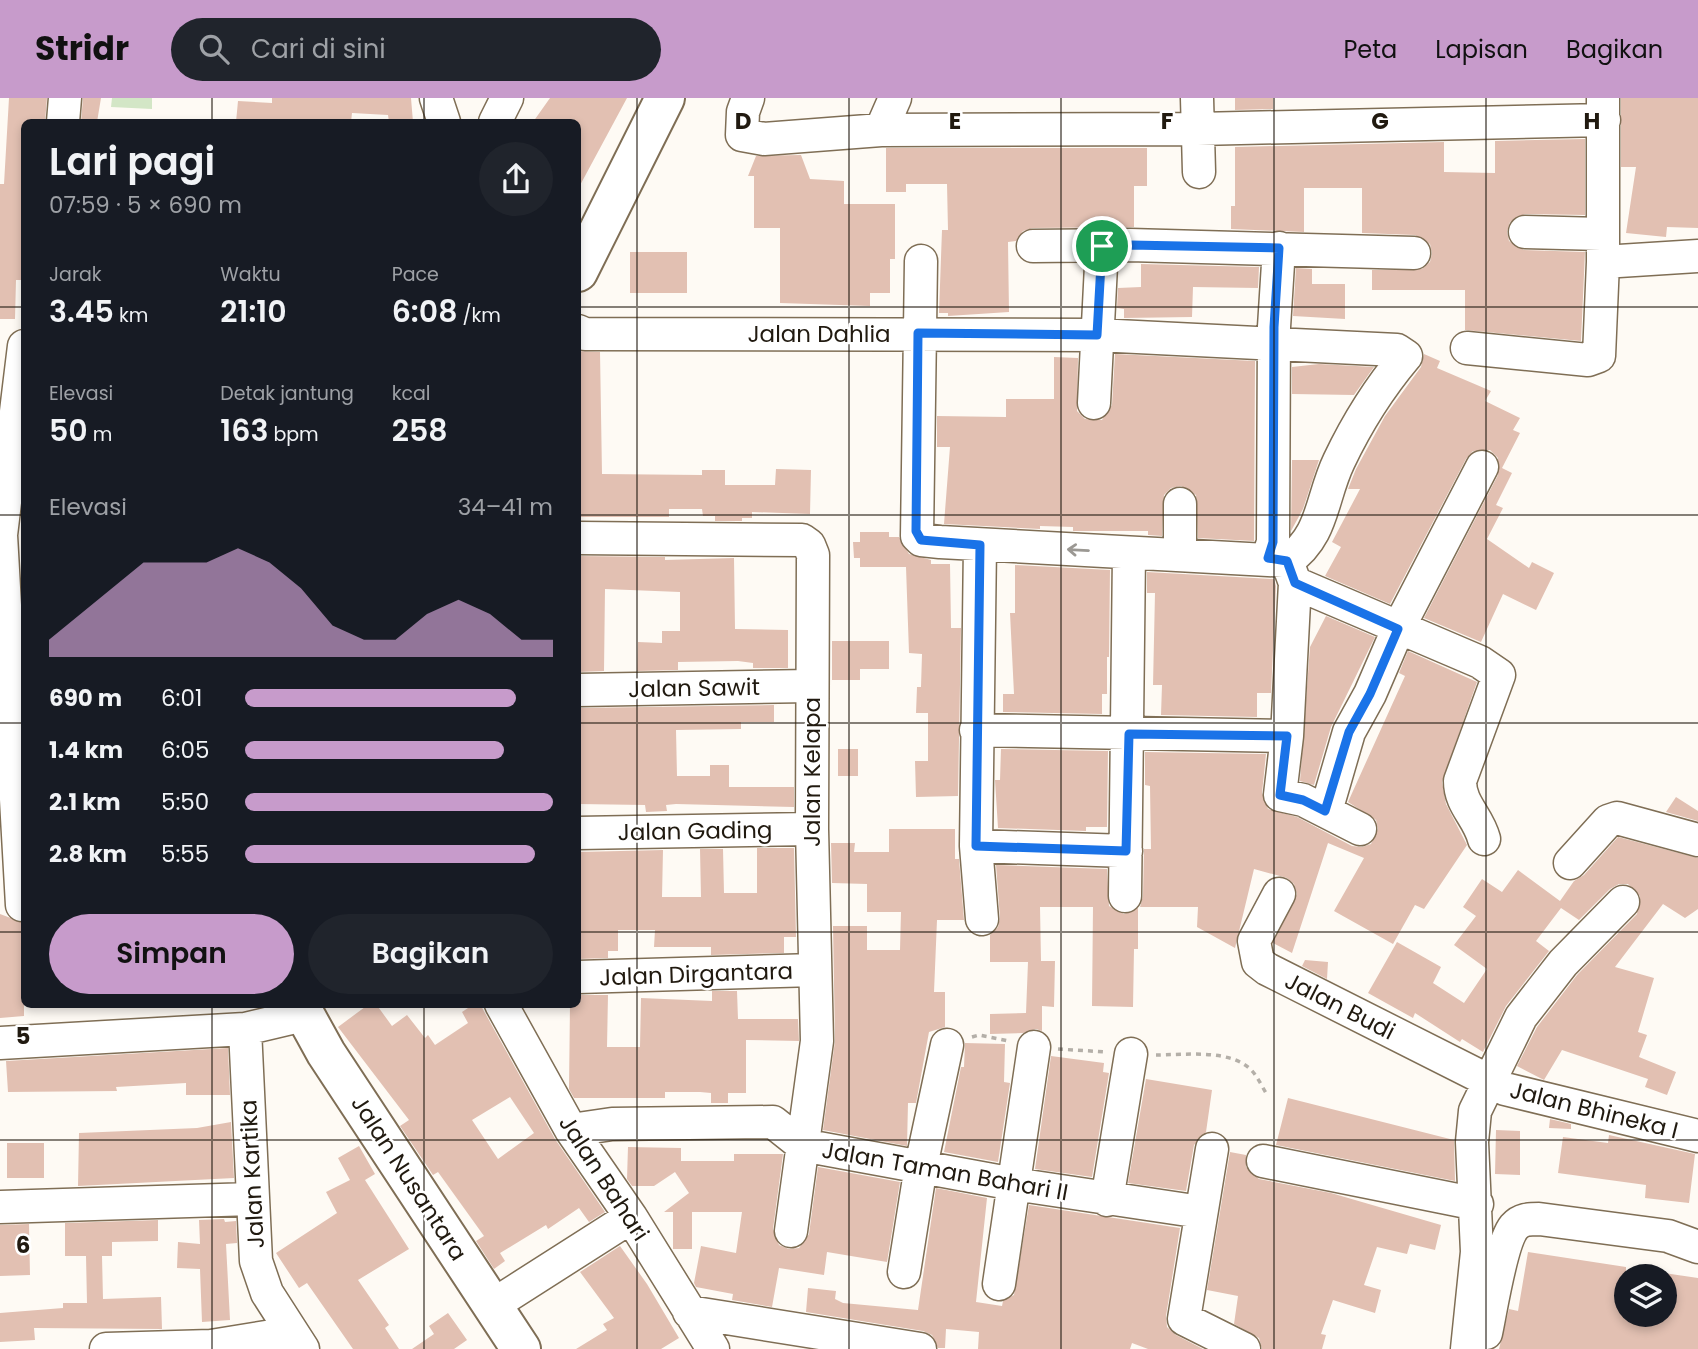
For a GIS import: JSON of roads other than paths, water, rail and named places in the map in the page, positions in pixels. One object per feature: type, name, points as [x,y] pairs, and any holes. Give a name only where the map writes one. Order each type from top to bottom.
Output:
[{"type":"main road","points":[[581,266],[665,98]]},
{"type":"main road","name":"Jalan Nusantara","points":[[301,1009],[521,1349]]},
{"type":"street","points":[[63,119],[65,98]]},
{"type":"street","points":[[436,98],[443,119]]},
{"type":"street","points":[[497,119],[508,98]]},
{"type":"street","points":[[747,98],[742,135],[764,139],[881,130],[1198,129],[1604,109],[1601,350],[1595,359],[1467,348]]},
{"type":"street","points":[[881,130],[895,98]]},
{"type":"street","points":[[1197,98],[1199,172]]},
{"type":"street","points":[[1525,232],[1602,248],[1698,256]]},
{"type":"street","points":[[1033,246],[1279,248],[1414,253]]},
{"type":"street","points":[[1094,403],[1102,246]]},
{"type":"street","points":[[1279,248],[1274,343],[1273,542],[1284,567],[1287,736],[1280,795],[1303,800],[1360,829]]},
{"type":"street","points":[[921,261],[916,531],[921,540],[1180,555],[1284,567],[1398,629],[1480,662],[1499,675],[1460,781],[1460,796],[1477,818],[1484,839]]},
{"type":"street","name":"Jalan Dahlia","points":[[581,332],[1097,335],[1397,350],[1406,356],[1378,389],[1337,464],[1314,534],[1307,545],[1284,567]]},
{"type":"street","points":[[15,905],[0,535],[13,401],[21,360]]},
{"type":"street","points":[[1325,811],[1349,732],[1370,694],[1398,629],[1482,467]]},
{"type":"street","points":[[1180,504],[1180,555]]},
{"type":"street","points":[[0,535],[21,538]]},
{"type":"street","name":"Jalan Kelapa","points":[[581,538],[802,540],[809,545],[813,555],[811,829],[817,1041],[791,1231]]},
{"type":"street","points":[[980,545],[976,846],[982,919]]},
{"type":"street","points":[[1125,896],[1129,734],[1129,553]]},
{"type":"street","name":"Jalan Sawit","points":[[581,690],[811,686]]},
{"type":"street","points":[[976,730],[1287,736]]},
{"type":"street","points":[[1570,863],[1608,821],[1616,818],[1698,840]]},
{"type":"street","name":"Jalan Gading","points":[[581,833],[811,829]]},
{"type":"street","points":[[976,846],[1126,851]]},
{"type":"street","name":"Jalan Budi","points":[[1279,894],[1254,941],[1258,962],[1491,1082]]},
{"type":"street","points":[[1467,1349],[1477,1252],[1477,1204],[1472,1142],[1475,1111],[1521,1017],[1563,963],[1623,902]]},
{"type":"street","name":"Jalan Dirgantara","points":[[581,977],[815,970]]},
{"type":"street","name":"Jalan Bahari","points":[[503,1008],[571,1130],[595,1169],[631,1217],[713,1349]]},
{"type":"street","points":[[0,1043],[245,1029],[301,1009]]},
{"type":"street","name":"Jalan Kartika","points":[[245,1029],[256,1261],[267,1293],[297,1341]]},
{"type":"street","points":[[904,1272],[921,1166],[947,1045]]},
{"type":"street","points":[[999,1284],[1034,1047]]},
{"type":"street","points":[[1107,1200],[1131,1054]]},
{"type":"street","name":"Jalan Bhineka I","points":[[1491,1082],[1505,1089],[1698,1136]]},
{"type":"street","name":"Jalan Taman Bahari II","points":[[571,1130],[611,1124],[773,1122],[802,1145],[1107,1200],[1201,1212]]},
{"type":"street","points":[[595,1169],[611,1124]]},
{"type":"street","points":[[1212,1149],[1184,1319],[1244,1349]]},
{"type":"street","points":[[1264,1161],[1477,1204]]},
{"type":"street","points":[[0,1207],[252,1199]]},
{"type":"street","points":[[493,1305],[631,1217]]},
{"type":"street","points":[[1483,1349],[1507,1241],[1516,1225],[1522,1221],[1539,1219],[1668,1236],[1698,1247]]},
{"type":"street","points":[[690,1312],[920,1349]]},
{"type":"street","points":[[106,1349],[297,1341]]}]
